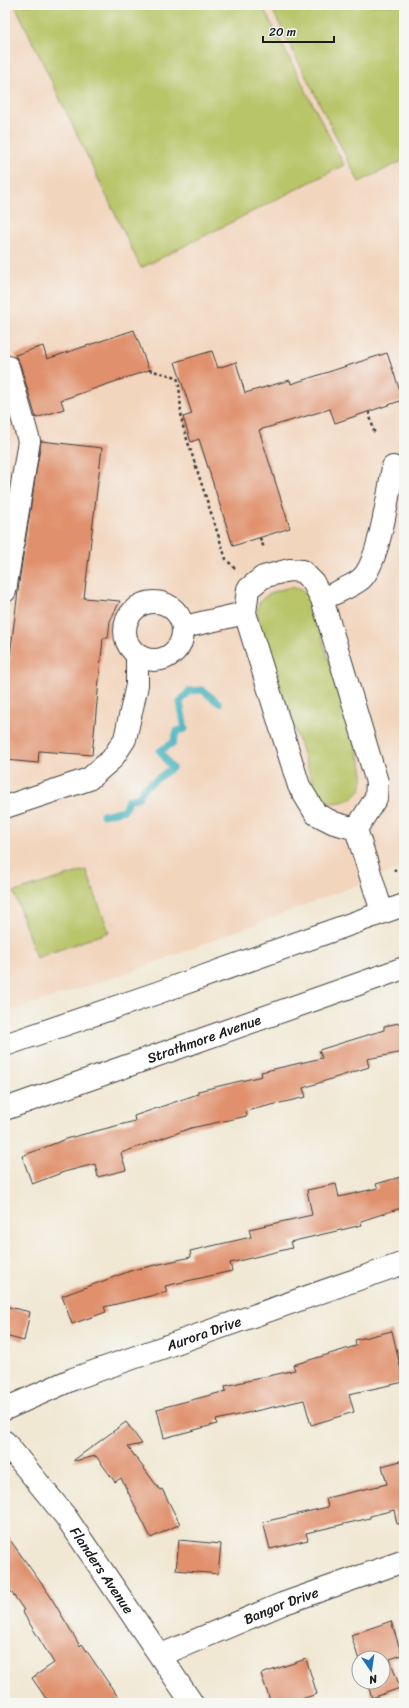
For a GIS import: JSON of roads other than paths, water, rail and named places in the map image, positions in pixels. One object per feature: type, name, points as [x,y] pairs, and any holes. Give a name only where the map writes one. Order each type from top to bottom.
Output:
[{"type":"street","points":[[5,591],[29,441],[8,367]]},
{"type":"street","points":[[322,599],[361,579],[371,563],[380,531],[394,466]]},
{"type":"street","points":[[289,570],[302,571],[313,582],[322,599],[377,782],[376,798],[356,829],[334,823],[316,814],[299,786],[245,613],[248,589],[263,577],[289,570]]},
{"type":"street","points":[[150,602],[161,602],[172,607],[180,616],[184,627],[183,638],[178,649],[170,656],[159,660],[147,660],[136,655],[129,646],[125,636],[125,624],[130,614],[139,606],[150,602]]},
{"type":"street","points":[[184,627],[245,613]]},
{"type":"street","points":[[5,807],[89,779],[112,759],[125,739],[137,685],[136,655]]},
{"type":"street","points":[[356,829],[382,912]]},
{"type":"street","points":[[5,1045],[157,993],[404,904]]},
{"type":"street","name":"Strathmore Avenue","points":[[5,1109],[404,968]]},
{"type":"street","name":"Aurora Drive","points":[[5,1409],[73,1379],[404,1263]]},
{"type":"street","name":"Flanders Avenue","points":[[5,1442],[66,1517],[161,1655],[192,1703]]},
{"type":"street","name":"Bangor Drive","points":[[161,1655],[282,1604],[404,1561]]},
{"type":"waterway","points":[[103,815],[124,810],[128,800],[139,797],[143,789],[172,768],[160,751],[173,743],[177,731],[185,729],[180,702],[189,691],[202,690],[219,703]]}]
